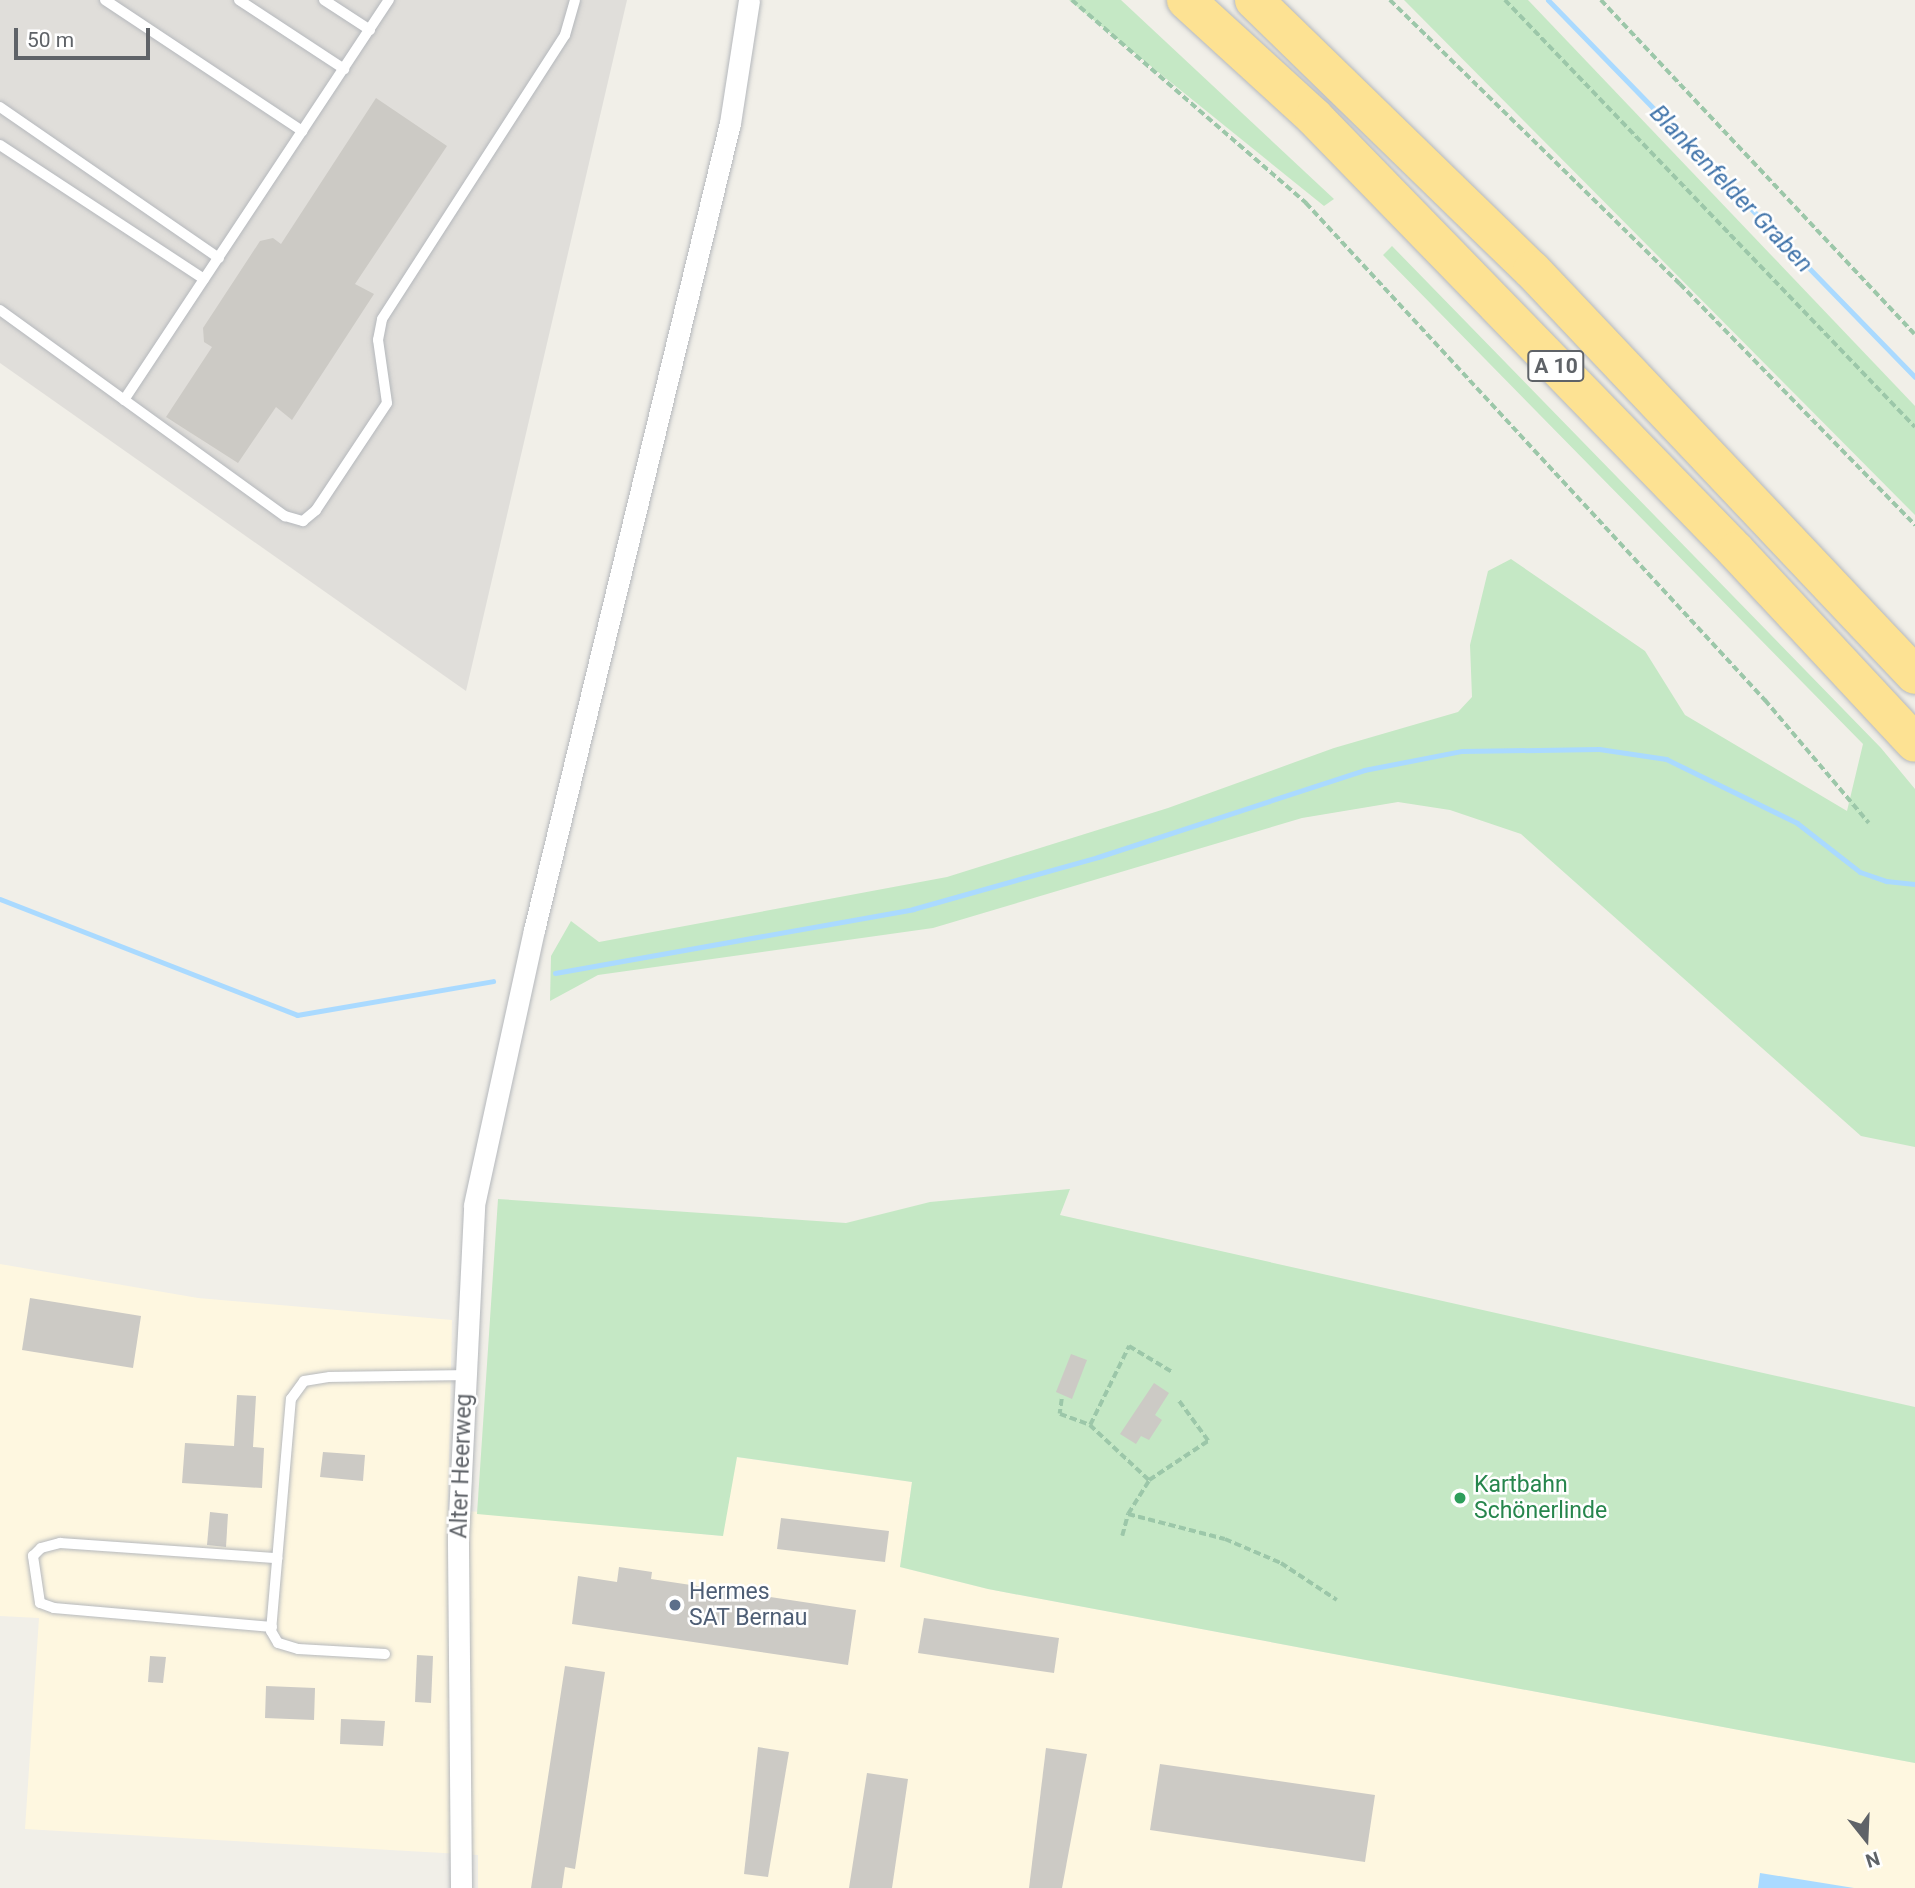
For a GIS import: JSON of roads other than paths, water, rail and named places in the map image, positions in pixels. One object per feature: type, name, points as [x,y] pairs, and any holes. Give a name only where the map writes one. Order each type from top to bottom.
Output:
[{"type":"highway","name":"A 10","points":[[1186,0],[1314,117],[1737,551],[1915,743]]},
{"type":"highway","name":"A 10","points":[[1254,0],[1532,270],[1915,676]]},
{"type":"street","name":"Alter Heerweg","points":[[461,1888],[458,1537],[474,1205],[508,1047],[730,123],[749,0]]},
{"type":"lane","points":[[105,0],[302,131]]},
{"type":"lane","points":[[239,0],[344,69]]},
{"type":"lane","points":[[324,0],[370,30]]},
{"type":"lane","points":[[124,400],[389,0]]},
{"type":"lane","points":[[0,310],[285,516],[303,521],[311,516],[387,403],[378,340],[382,319],[565,35],[575,0]]},
{"type":"lane","points":[[0,107],[219,258]]},
{"type":"lane","points":[[0,145],[204,279]]},
{"type":"lane","points":[[385,1654],[298,1649],[278,1643],[272,1627],[291,1399],[304,1381],[330,1377],[466,1375]]},
{"type":"lane","points":[[272,1627],[54,1608],[40,1604],[34,1586],[33,1556],[41,1548],[60,1543],[277,1558]]},
{"type":"water","points":[[1760,1873],[1854,1888],[1758,1888]]},
{"type":"waterway","name":"Blankenfelder Graben","points":[[1548,0],[1915,377]]},
{"type":"waterway","points":[[555,973],[913,909],[1098,857],[1364,770],[1462,751],[1599,749],[1666,759],[1797,823],[1860,872],[1886,881],[1915,884]]},
{"type":"waterway","points":[[0,899],[297,1015],[493,981]]},
{"type":"place","name":"Kartbahn Schönerlinde","points":[[1460,1498]]},
{"type":"place","name":"Hermes SAT Bernau","points":[[675,1605]]}]
